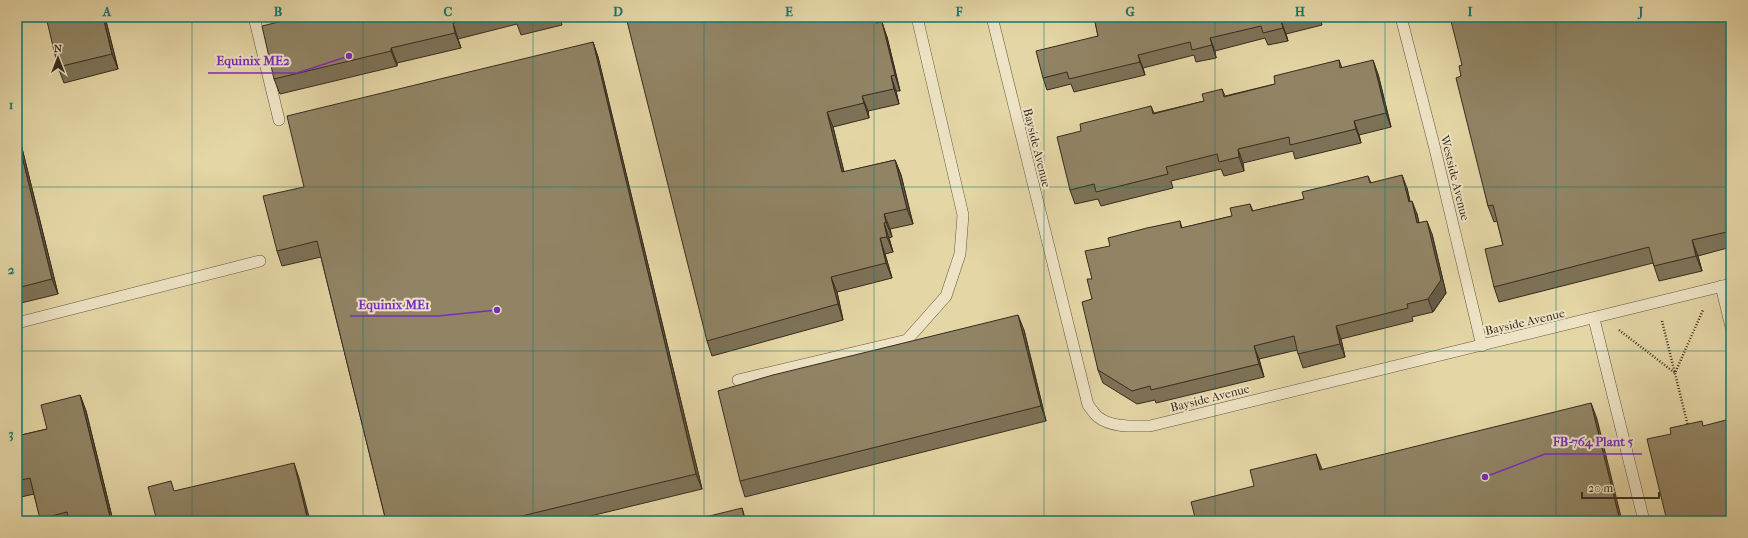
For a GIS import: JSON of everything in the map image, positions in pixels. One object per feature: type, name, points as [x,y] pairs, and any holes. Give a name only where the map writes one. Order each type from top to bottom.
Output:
[{"type":"lane","points":[[254,17],[279,120]]},
{"type":"lane","points":[[738,380],[907,340],[946,296],[960,254],[963,215],[918,17]]},
{"type":"lane","name":"Bayside Avenue","points":[[992,17],[1088,405],[1098,417],[1110,423],[1128,426],[1150,426],[1721,287]]},
{"type":"lane","name":"Westside Avenue","points":[[1401,17],[1437,156],[1482,346]]},
{"type":"lane","points":[[17,323],[260,261]]},
{"type":"lane","points":[[1721,287],[1731,327]]},
{"type":"lane","points":[[1598,318],[1644,521]]},
{"type":"path","points":[[1675,373],[1721,287]]},
{"type":"path","points":[[1658,302],[1689,432]]},
{"type":"path","points":[[1598,318],[1675,373]]},
{"type":"building","points":[[46,17],[103,17],[112,54],[58,67]]},
{"type":"building","points":[[299,17],[479,17],[453,23],[455,33],[391,48],[391,51],[274,79],[262,26]]},
{"type":"building","points":[[626,17],[805,17],[806,21],[820,17],[874,17],[876,23],[882,22],[895,75],[891,76],[894,89],[862,96],[864,103],[827,112],[842,172],[895,160],[907,209],[884,214],[887,237],[880,238],[886,263],[831,277],[838,304],[707,341]]},
{"type":"building","points":[[1094,17],[1297,17],[1281,21],[1283,28],[1263,33],[1261,26],[1210,38],[1212,45],[1192,50],[1190,42],[1138,55],[1140,62],[1069,79],[1067,72],[1043,78],[1036,51],[1098,36]]},
{"type":"building","points":[[1450,17],[1731,17],[1731,231],[1692,240],[1696,256],[1654,266],[1649,247],[1494,287],[1485,249],[1503,245],[1493,205],[1488,206],[1456,78],[1461,76],[1459,66],[1462,65]]},
{"type":"building","points":[[593,42],[696,474],[501,521],[386,521],[317,241],[277,251],[263,196],[304,187],[287,116]]},
{"type":"building","points":[[1339,60],[1340,68],[1373,60],[1386,113],[1354,121],[1356,129],[1290,145],[1289,137],[1238,149],[1239,157],[1219,162],[1217,154],[1166,167],[1168,174],[1096,192],[1094,184],[1070,190],[1057,137],[1081,131],[1080,124],[1151,106],[1153,114],[1204,101],[1202,94],[1222,89],[1224,97],[1275,84],[1274,76]]},
{"type":"building","points":[[17,136],[52,279],[17,288]]},
{"type":"building","points":[[1402,175],[1409,202],[1412,201],[1417,223],[1427,221],[1441,280],[1428,299],[1407,304],[1408,308],[1336,326],[1340,344],[1298,354],[1294,336],[1254,346],[1259,364],[1151,390],[1150,386],[1132,391],[1098,370],[1082,302],[1092,299],[1087,279],[1092,279],[1085,251],[1110,246],[1108,238],[1147,228],[1180,221],[1181,228],[1232,216],[1230,208],[1250,204],[1252,211],[1304,199],[1302,192],[1368,176],[1370,183]]},
{"type":"building","points":[[1018,315],[1041,406],[740,481],[718,391],[773,375]]},
{"type":"building","points":[[80,395],[111,521],[69,521],[67,512],[40,519],[30,478],[17,481],[17,436],[47,429],[41,405]]},
{"type":"building","points":[[1591,403],[1620,521],[1196,521],[1191,502],[1254,486],[1250,470],[1316,454],[1320,470]]},
{"type":"building","points":[[1726,420],[1731,441],[1731,521],[1667,521],[1647,439],[1671,434],[1670,428],[1702,421],[1703,426]]},
{"type":"building","points":[[294,463],[308,521],[157,521],[148,487],[171,481],[174,491]]},
{"type":"building","points":[[742,508],[745,521],[689,521]]},
{"type":"place","name":"Equinix ME2","points":[[349,56]]},
{"type":"place","name":"Equinix ME1","points":[[497,310]]},
{"type":"place","name":"FB-764 Plant 5","points":[[1485,477]]}]
